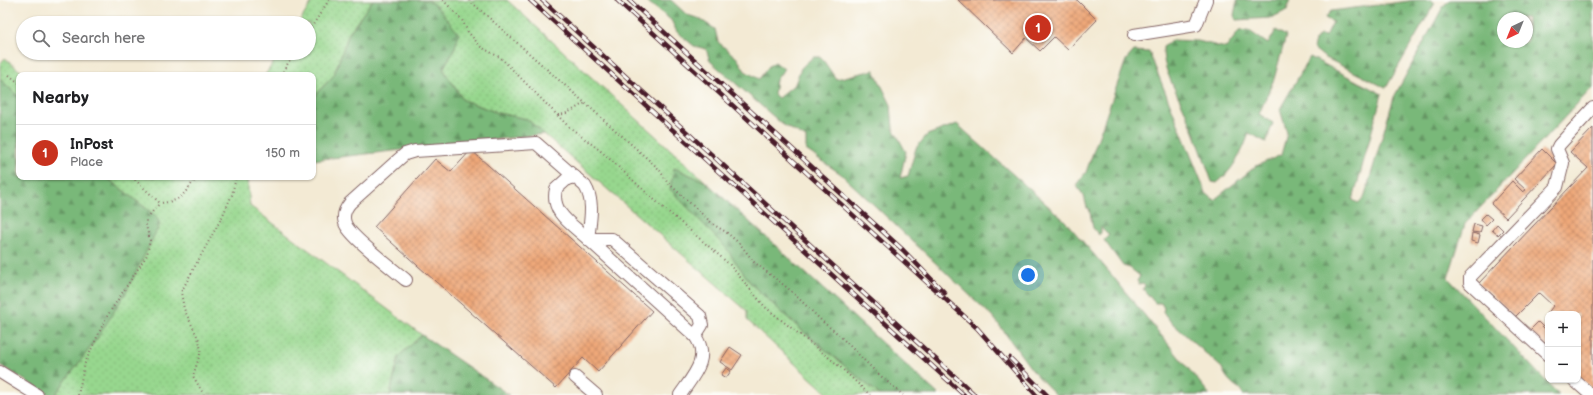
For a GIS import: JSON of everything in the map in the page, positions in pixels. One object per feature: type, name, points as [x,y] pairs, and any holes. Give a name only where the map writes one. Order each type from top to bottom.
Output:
[{"type":"lane","points":[[1134,34],[1196,25],[1206,0]]},
{"type":"lane","points":[[1545,352],[1470,283],[1470,277],[1557,187],[1563,163],[1557,149],[1593,108]]},
{"type":"lane","points":[[406,280],[348,229],[344,216],[346,208],[350,203],[405,154],[415,151],[536,143],[585,186],[590,195],[592,202],[588,239]]},
{"type":"lane","points":[[575,177],[567,179],[560,184],[554,196],[555,205],[560,214],[695,336],[701,344],[702,355],[695,373],[680,395]]},
{"type":"lane","points":[[588,239],[612,239],[700,316],[702,325],[695,336]]},
{"type":"lane","points":[[618,266],[630,254]]},
{"type":"lane","points":[[0,372],[37,395]]},
{"type":"lane","points":[[576,377],[596,395]]},
{"type":"lane","points":[[1577,383],[1591,395]]},
{"type":"path","points":[[316,20],[329,0]]},
{"type":"path","points":[[443,0],[462,20],[468,32],[482,47],[501,58],[558,116],[730,265],[765,307],[838,365],[870,395]]},
{"type":"path","points":[[469,0],[586,103],[659,170],[667,182],[714,225],[735,240],[754,262],[790,290],[824,323],[837,333],[875,371],[903,395]]},
{"type":"path","points":[[283,72],[290,60]]},
{"type":"path","points":[[9,75],[16,81]]},
{"type":"path","points":[[558,116],[567,114],[576,107],[586,103]]},
{"type":"path","points":[[135,180],[160,203]]},
{"type":"path","points":[[78,395],[85,363],[106,318],[147,255],[150,240],[146,226],[146,219],[160,203],[173,202],[181,198],[196,180]]},
{"type":"path","points":[[204,395],[193,376],[201,351],[199,340],[184,309],[181,292],[222,217],[232,195],[235,180]]},
{"type":"green space","points":[[313,0],[373,0],[349,33],[334,75],[316,95],[316,72],[267,72],[275,60],[316,60],[316,16],[303,16]]},
{"type":"green space","points":[[373,0],[428,0],[438,8],[459,34],[455,47],[443,69],[463,100],[498,113],[527,119],[544,134],[316,160],[316,95],[334,75],[349,33]]},
{"type":"green space","points":[[428,0],[507,0],[706,182],[674,168],[752,285],[799,328],[880,395],[829,395],[747,320],[747,311],[527,119],[498,113],[463,100],[443,69],[455,47],[438,8]]},
{"type":"green space","points":[[645,0],[671,0],[687,15],[698,18],[715,29],[718,42],[737,58],[745,71],[759,79],[769,66],[775,62],[784,69],[776,80],[774,94],[778,98],[795,84],[801,68],[813,57],[821,57],[836,79],[874,70],[891,105],[893,128],[906,152],[900,178],[908,176],[916,148],[927,135],[957,124],[1065,221],[1110,273],[1210,395],[1056,395],[1032,370],[994,318],[841,174],[806,150],[806,138],[782,124],[710,61],[706,49],[694,46],[677,32],[671,20]]},
{"type":"green space","points":[[1237,0],[1290,0],[1287,10],[1271,18],[1236,20],[1234,15]]},
{"type":"green space","points":[[1417,0],[1431,0],[1435,3],[1386,88],[1324,57],[1313,48],[1315,41],[1320,35],[1326,36],[1333,22],[1325,18],[1331,11]]},
{"type":"green space","points":[[1450,0],[1593,0],[1593,87],[1465,224],[1448,278],[1545,380],[1545,383],[1548,383],[1559,395],[1243,395],[1240,389],[1227,377],[1222,368],[1170,321],[1163,312],[1164,308],[1161,303],[1155,303],[1143,289],[1145,285],[1143,283],[1139,284],[1137,281],[1140,276],[1130,268],[1123,266],[1104,240],[1109,235],[1101,227],[1101,233],[1099,235],[1093,228],[1089,208],[1087,208],[1084,196],[1076,185],[1086,172],[1126,60],[1134,51],[1149,52],[1206,193],[1214,200],[1256,166],[1281,155],[1287,133],[1280,109],[1310,57],[1382,94],[1353,200],[1358,203],[1364,198],[1394,97],[1444,5]]},
{"type":"green space","points":[[1248,30],[1268,44],[1276,30],[1286,36],[1274,79],[1259,114],[1273,123],[1266,142],[1249,133],[1244,147],[1232,167],[1217,183],[1212,182],[1200,147],[1167,72],[1163,56],[1163,47],[1172,40],[1198,41],[1226,48],[1239,31]]},
{"type":"green space","points":[[5,58],[21,72],[16,72],[16,94],[0,79],[0,64]]},
{"type":"green space","points":[[0,79],[16,94],[16,180],[110,180],[156,216],[160,224],[125,294],[98,337],[55,395],[49,395],[0,365]]},
{"type":"green space","points":[[674,168],[706,182],[939,395],[880,395],[799,328],[752,285],[726,248],[670,189]]},
{"type":"green space","points":[[110,180],[247,180],[250,206],[422,335],[399,356],[390,395],[55,395],[98,337],[156,216]]},
{"type":"green space","points":[[422,335],[509,395],[390,395],[399,356]]},
{"type":"building","points":[[958,0],[1077,0],[1097,20],[1068,50],[1054,37],[1040,51],[1026,38],[1013,53]]},
{"type":"building","points":[[1593,128],[1593,389],[1581,380],[1581,311],[1549,311],[1553,306],[1539,293],[1515,317],[1479,283],[1588,168],[1570,152]]},
{"type":"building","points":[[1542,149],[1557,164],[1506,218],[1491,204],[1512,181],[1523,192],[1526,190],[1514,179]]},
{"type":"building","points":[[471,150],[652,311],[598,372],[583,358],[556,388],[374,227],[435,159],[451,172]]},
{"type":"building","points":[[1486,214],[1492,219],[1486,225],[1481,219]]},
{"type":"building","points":[[1474,224],[1482,226],[1480,233],[1472,232]]},
{"type":"building","points":[[1497,224],[1503,230],[1498,235],[1492,230]]},
{"type":"building","points":[[1472,233],[1480,235],[1478,243],[1471,241]]},
{"type":"building","points":[[1538,322],[1545,329],[1545,346],[1529,331]]},
{"type":"building","points":[[730,347],[742,355],[732,370],[720,362]]},
{"type":"building","points":[[726,368],[731,371],[726,378],[721,375]]},
{"type":"railway","points":[[530,0],[964,395]]},
{"type":"railway","points":[[542,0],[975,395]]},
{"type":"railway","points":[[617,0],[977,328],[1036,395]]},
{"type":"railway","points":[[629,0],[903,250],[945,293]]},
{"type":"railway","points":[[1010,358],[1047,395]]},
{"type":"place","name":"InPost","points":[[1038,28]]}]
